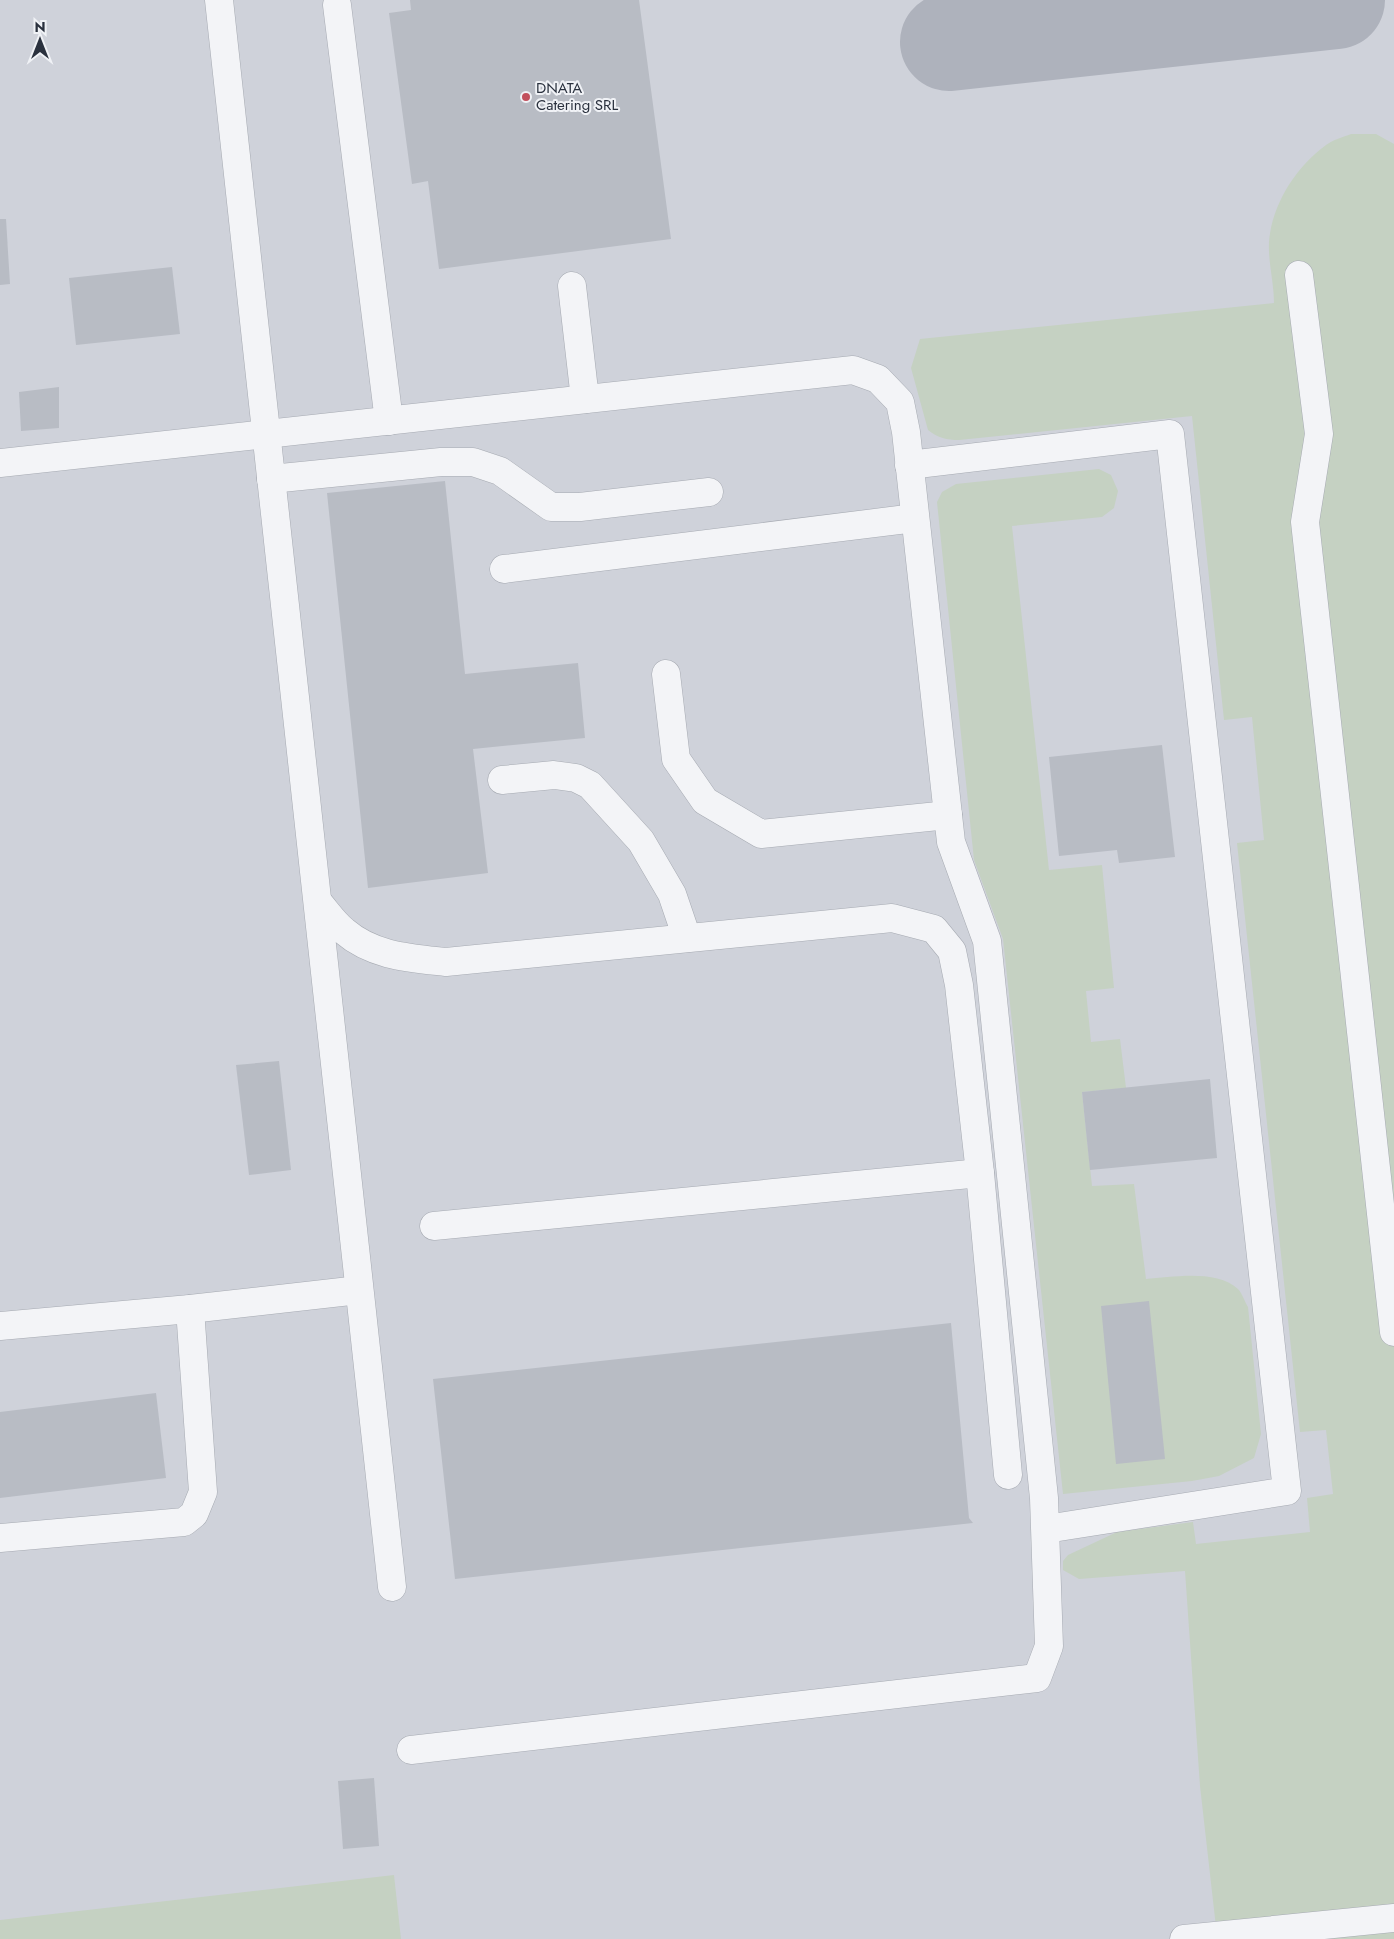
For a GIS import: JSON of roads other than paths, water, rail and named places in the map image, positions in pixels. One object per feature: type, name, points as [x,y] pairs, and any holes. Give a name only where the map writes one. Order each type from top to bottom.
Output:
[{"type":"lane","points":[[219,0],[392,1587]]},
{"type":"lane","points":[[337,5],[389,420]]},
{"type":"lane","points":[[1299,275],[1319,434],[1305,522],[1394,1332]]},
{"type":"lane","points":[[572,286],[586,399]]},
{"type":"lane","points":[[0,463],[853,370],[878,379],[900,402],[906,432],[951,842],[986,941],[1044,1498],[1049,1646],[1037,1678],[411,1750]]},
{"type":"lane","points":[[909,464],[1170,434],[1287,1492],[1046,1529]]},
{"type":"lane","points":[[271,479],[441,462],[473,462],[500,471],[551,507],[580,507],[709,492]]},
{"type":"lane","points":[[504,569],[915,518]]},
{"type":"lane","points":[[666,674],[676,759],[705,801],[761,834],[948,815]]},
{"type":"lane","points":[[502,780],[554,775],[576,778],[590,785],[642,841],[672,894],[687,938]]},
{"type":"lane","points":[[318,902],[344,931],[374,950],[406,958],[446,962],[892,918],[934,929],[952,952],[959,985],[980,1173],[1008,1475]]},
{"type":"lane","points":[[434,1226],[980,1173]]},
{"type":"lane","points":[[0,1326],[190,1309],[359,1290]]},
{"type":"lane","points":[[0,1538],[184,1522],[194,1514],[203,1492],[190,1309]]},
{"type":"lane","points":[[1184,1939],[1394,1918]]},
{"type":"place","name":"DNATA Catering SRL","points":[[526,97]]}]
